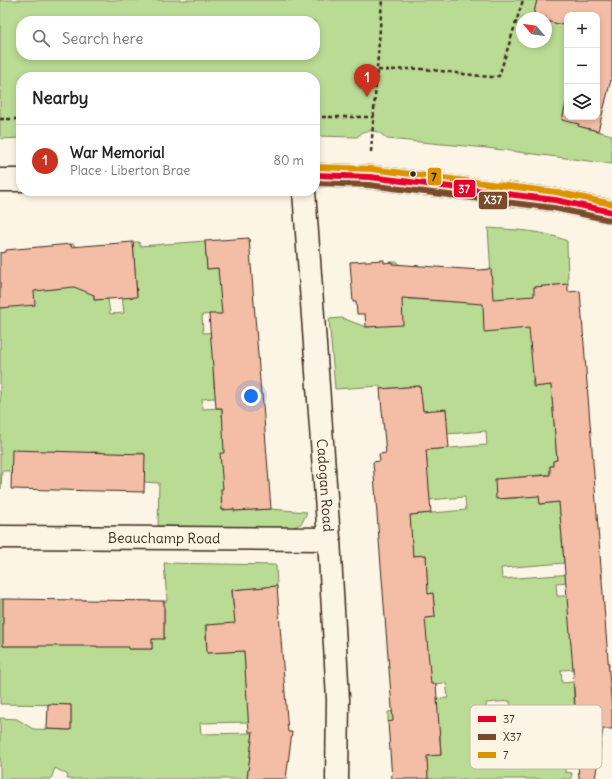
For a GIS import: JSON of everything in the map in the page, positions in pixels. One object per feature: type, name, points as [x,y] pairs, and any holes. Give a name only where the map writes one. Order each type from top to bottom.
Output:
[{"type":"street","points":[[320,174],[370,177],[555,200],[612,212]]},
{"type":"street","points":[[0,180],[16,180]]},
{"type":"street","name":"Cadogan Road","points":[[304,196],[329,539],[338,699],[337,779]]},
{"type":"street","name":"Beauchamp Road","points":[[0,537],[329,539]]},
{"type":"path","points":[[370,177],[382,0]]},
{"type":"path","points":[[378,70],[394,71],[424,69],[482,77],[499,76],[523,0]]},
{"type":"path","points":[[320,117],[374,117]]},
{"type":"path","points":[[0,120],[16,119]]},
{"type":"green space","points":[[0,0],[537,0],[534,12],[516,12],[516,48],[552,48],[552,22],[564,25],[564,111],[562,119],[579,124],[578,126],[612,135],[612,164],[487,148],[387,139],[382,134],[372,131],[364,131],[357,137],[320,136],[320,72],[16,72],[16,138],[2,139],[0,136]]},
{"type":"green space","points":[[488,228],[538,233],[558,237],[567,241],[568,284],[534,287],[540,380],[532,381],[533,387],[551,385],[557,460],[553,461],[553,466],[550,466],[550,474],[519,477],[503,492],[504,499],[517,498],[517,491],[538,489],[540,504],[559,502],[564,563],[501,568],[502,579],[602,572],[602,579],[556,583],[557,596],[567,596],[587,665],[609,663],[609,667],[561,670],[562,683],[573,682],[574,705],[510,705],[510,701],[486,703],[486,705],[470,705],[470,769],[565,769],[565,772],[572,773],[571,779],[428,779],[427,762],[391,758],[441,755],[440,734],[434,719],[388,722],[388,712],[432,708],[432,699],[448,698],[446,683],[431,684],[416,619],[435,617],[433,594],[414,595],[427,580],[426,555],[413,556],[387,517],[466,510],[465,497],[416,501],[427,462],[426,450],[487,445],[486,431],[420,436],[447,419],[446,410],[423,411],[420,386],[380,389],[380,386],[335,389],[329,319],[342,318],[366,327],[388,325],[392,262],[398,262],[400,276],[411,277],[409,299],[473,303],[492,289]]},
{"type":"green space","points":[[205,241],[207,269],[218,268],[234,316],[217,314],[202,315],[203,333],[219,332],[221,366],[213,367],[214,388],[240,386],[260,394],[202,399],[203,409],[222,408],[222,417],[225,417],[233,489],[221,490],[222,510],[234,509],[235,511],[271,509],[307,512],[302,523],[292,528],[158,526],[159,483],[144,482],[144,453],[135,453],[135,457],[102,456],[102,452],[91,452],[91,471],[80,471],[80,491],[78,490],[66,452],[55,451],[55,455],[12,471],[2,471],[1,489],[0,308],[33,285],[75,287],[71,244],[74,244],[75,248],[92,271],[94,300],[108,299],[110,314],[124,313],[122,297],[137,296],[133,242],[139,242],[140,246]]},
{"type":"green space","points":[[164,563],[276,565],[277,586],[232,590],[233,606],[241,606],[242,623],[205,625],[207,653],[244,651],[249,722],[200,723],[201,734],[253,733],[247,779],[67,779],[68,775],[55,768],[51,779],[0,779],[0,718],[17,719],[33,729],[71,730],[71,705],[0,704],[0,599],[3,599],[3,646],[40,646],[82,618],[82,600],[86,600],[86,620],[129,636],[129,649],[152,649],[152,639],[164,638],[164,601],[167,601]]},
{"type":"building","points":[[537,0],[612,0],[612,76],[598,131],[562,120],[564,112],[564,120],[600,120],[600,12],[564,12],[564,25],[552,22],[552,12],[534,12]]},
{"type":"building","points":[[249,238],[271,509],[234,511],[234,509],[222,510],[221,489],[223,489],[220,453],[224,453],[222,408],[216,408],[209,314],[222,314],[218,268],[207,269],[205,241]]},
{"type":"building","points":[[133,242],[137,297],[94,300],[94,295],[74,287],[34,291],[35,305],[0,308],[0,253],[6,252],[6,250],[71,244],[71,247]]},
{"type":"building","points":[[384,260],[384,263],[392,262],[392,264],[480,270],[491,269],[493,299],[534,296],[534,287],[568,284],[568,292],[580,291],[612,712],[612,729],[603,729],[602,735],[602,705],[575,705],[559,502],[540,504],[539,496],[496,499],[495,479],[550,475],[550,466],[553,466],[553,461],[557,460],[551,385],[534,387],[529,328],[484,332],[483,304],[402,298],[403,325],[366,327],[365,314],[357,314],[356,302],[353,302],[350,262]]},
{"type":"building","points":[[420,386],[423,411],[446,409],[449,448],[426,450],[431,513],[410,515],[413,556],[426,555],[428,594],[433,593],[435,617],[425,618],[431,684],[436,684],[441,755],[427,756],[428,779],[392,779],[388,722],[393,721],[373,462],[380,461],[379,454],[386,453],[380,389]]},
{"type":"building","points":[[12,450],[145,454],[144,492],[11,489]]},
{"type":"building","points":[[277,586],[288,732],[292,732],[286,779],[247,779],[253,732],[249,732],[244,651],[207,653],[206,625],[235,623],[232,590]]},
{"type":"building","points":[[3,599],[164,601],[164,639],[152,639],[152,649],[128,649],[129,647],[97,646],[3,646]]},
{"type":"building","points":[[48,704],[71,705],[71,730],[47,729]]},
{"type":"building","points":[[578,769],[597,769],[595,779],[579,779]]},
{"type":"transit line","name":"7","points":[[320,167],[371,169],[556,192],[612,204]]},
{"type":"transit line","name":"37","points":[[320,175],[370,177],[555,200],[612,212]]},
{"type":"transit line","name":"X37","points":[[320,183],[369,185],[554,208],[610,220]]},
{"type":"place","name":"War Memorial","points":[[367,97]]}]
